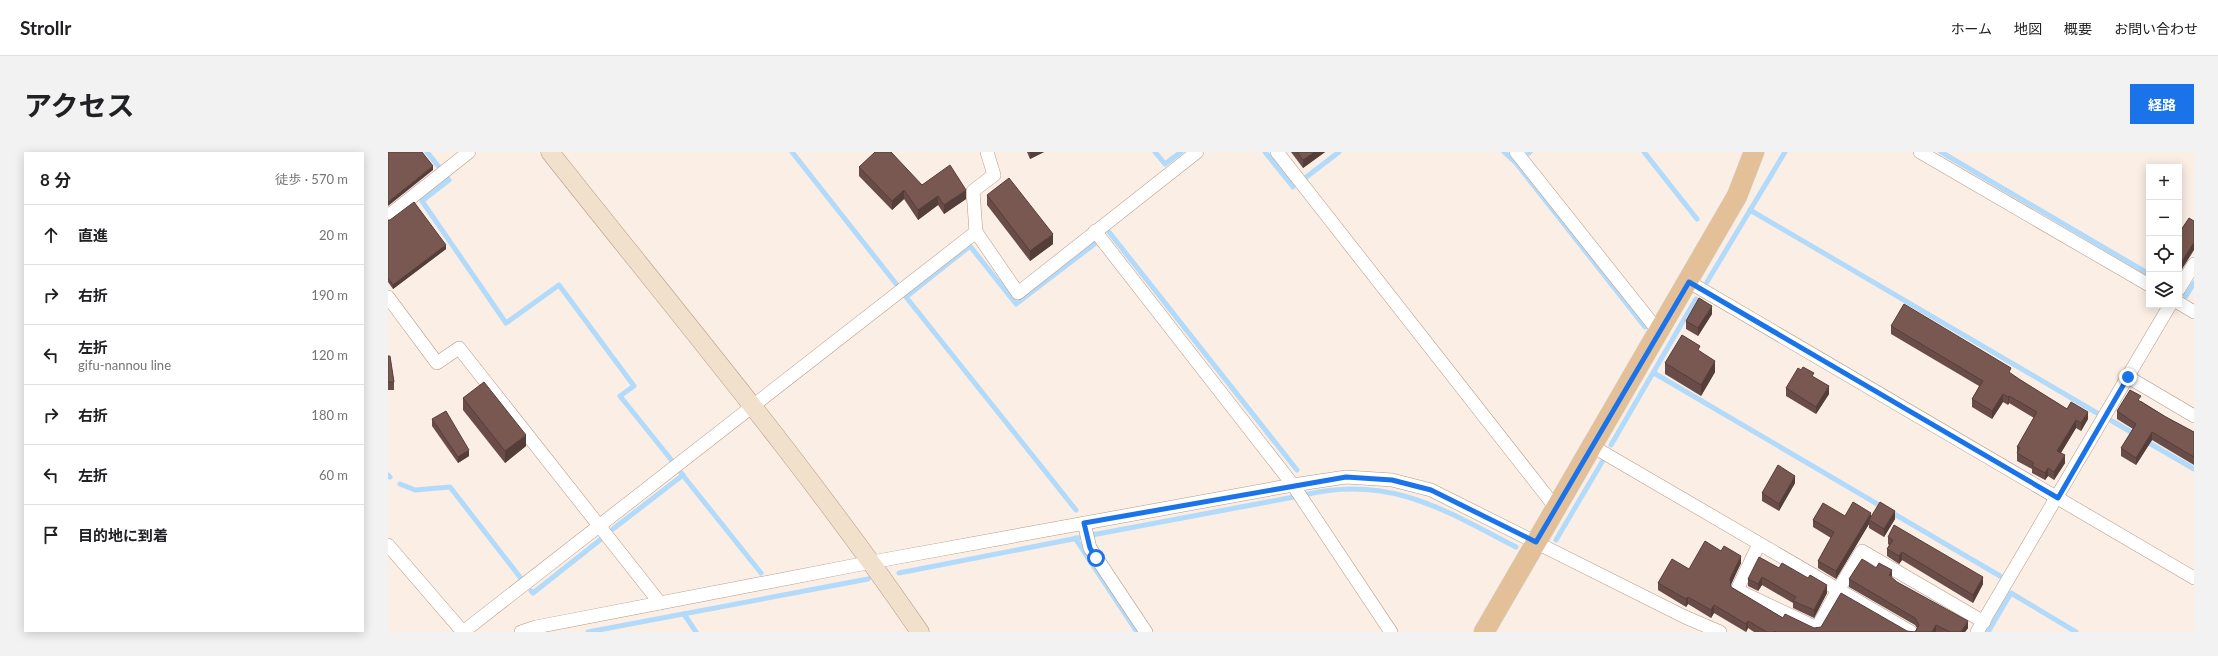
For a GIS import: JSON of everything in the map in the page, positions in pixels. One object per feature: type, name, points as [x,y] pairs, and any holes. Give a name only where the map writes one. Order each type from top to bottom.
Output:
[{"type":"main road","points":[[1484,632],[1689,282],[1737,196],[1754,152]]},
{"type":"street","points":[[388,216],[469,152]]},
{"type":"street","points":[[550,152],[753,408],[872,562],[920,632]]},
{"type":"street","points":[[987,152],[994,175],[973,191],[976,232],[1018,293],[1197,152]]},
{"type":"street","points":[[1277,152],[1556,508]]},
{"type":"street","points":[[1516,152],[1659,332]]},
{"type":"street","points":[[1920,152],[2146,283]]},
{"type":"street","points":[[1096,231],[1292,485],[1391,632]]},
{"type":"street","points":[[388,545],[463,632],[753,408],[976,232]]},
{"type":"street","points":[[2182,284],[2194,264]]},
{"type":"street","points":[[1689,282],[2194,578]]},
{"type":"street","points":[[388,297],[437,364],[459,348],[660,603]]},
{"type":"street","points":[[2182,305],[2194,312]]},
{"type":"street","points":[[1759,544],[1737,590],[1817,628],[1862,551],[1980,627],[2058,498],[2168,308]]},
{"type":"street","points":[[2128,377],[2194,416]]},
{"type":"street","points":[[1592,446],[1911,632]]},
{"type":"street","points":[[521,632],[536,627],[872,562],[1292,485],[1346,477],[1392,480],[1431,490],[1685,617],[1720,632]]},
{"type":"street","points":[[1084,523],[1090,548],[1146,632]]},
{"type":"building","points":[[388,152],[422,152],[433,166],[388,202]]},
{"type":"building","points":[[875,152],[891,152],[922,185],[950,165],[966,190],[944,205],[938,196],[918,210],[904,190],[892,201],[859,167]]},
{"type":"building","points":[[1297,152],[1315,152],[1303,160]]},
{"type":"building","points":[[1009,178],[1053,234],[1030,251],[987,195]]},
{"type":"building","points":[[414,202],[446,245],[393,285],[388,278],[388,220]]},
{"type":"building","points":[[2189,218],[2194,221],[2194,242],[2182,261],[2182,236],[2182,228]]},
{"type":"building","points":[[1699,298],[1712,306],[1698,328],[1686,321]]},
{"type":"building","points":[[1904,304],[2011,368],[2009,372],[2067,409],[2071,402],[2088,412],[2081,423],[2076,420],[2057,451],[2065,455],[2054,472],[2048,468],[2045,473],[2032,466],[2034,463],[2017,453],[2020,448],[2017,447],[2037,412],[2003,394],[1992,411],[1972,399],[1983,381],[1891,326]]},
{"type":"building","points":[[1682,335],[1700,346],[1698,350],[1715,361],[1701,385],[1665,363]]},
{"type":"building","points":[[388,356],[390,356],[394,382],[388,382]]},
{"type":"building","points":[[1803,367],[1814,373],[1812,376],[1829,386],[1816,407],[1786,388],[1798,368],[1801,370]]},
{"type":"building","points":[[484,382],[526,435],[505,451],[463,398]]},
{"type":"building","points":[[2130,390],[2141,396],[2138,400],[2194,432],[2194,457],[2152,432],[2136,458],[2121,448],[2136,424],[2117,411]]},
{"type":"building","points":[[446,411],[469,450],[458,457],[432,419]]},
{"type":"building","points":[[1778,465],[1795,476],[1779,504],[1762,493]]},
{"type":"building","points":[[1853,502],[1871,513],[1836,571],[1818,561],[1834,532],[1813,520],[1823,503],[1845,516]]},
{"type":"building","points":[[1880,502],[1895,511],[1884,529],[1869,520]]},
{"type":"building","points":[[1894,525],[1983,577],[1973,595],[1902,552],[1899,556],[1887,549],[1893,540],[1888,537]]},
{"type":"building","points":[[1705,541],[1721,551],[1724,546],[1741,556],[1730,579],[1731,587],[1783,618],[1785,614],[1814,628],[1821,627],[1841,593],[1907,631],[1915,632],[1767,632],[1748,621],[1746,624],[1714,605],[1711,610],[1688,597],[1686,599],[1658,583],[1672,559],[1689,569]]},
{"type":"building","points":[[1759,557],[1779,568],[1782,563],[1808,578],[1810,575],[1827,585],[1814,610],[1793,601],[1796,597],[1762,577],[1758,584],[1748,579]]},
{"type":"building","points":[[1862,559],[1876,568],[1879,563],[1892,570],[1889,575],[1897,582],[1968,621],[1961,632],[1950,632],[1936,625],[1932,632],[1915,632],[1919,625],[1915,618],[1849,579]]},
{"type":"waterway","points":[[427,152],[439,167]]},
{"type":"waterway","points":[[792,152],[897,285]]},
{"type":"waterway","points":[[1155,152],[1165,164],[1181,152]]},
{"type":"waterway","points":[[1265,152],[1293,187]]},
{"type":"waterway","points":[[1305,178],[1339,152]]},
{"type":"waterway","points":[[1504,152],[1516,163],[1645,327]]},
{"type":"waterway","points":[[1644,152],[1697,219]]},
{"type":"waterway","points":[[1707,282],[1785,152]]},
{"type":"waterway","points":[[1941,152],[2146,272]]},
{"type":"waterway","points":[[446,177],[449,180],[422,201],[506,323],[559,285],[634,386],[620,396],[673,462]]},
{"type":"waterway","points":[[1750,210],[2097,413]]},
{"type":"waterway","points":[[1109,232],[1297,470]]},
{"type":"waterway","points":[[1076,510],[906,297],[970,246],[1016,304],[1097,242]]},
{"type":"waterway","points":[[2185,295],[2186,296],[2194,283]]},
{"type":"waterway","points":[[1611,445],[1696,299]]},
{"type":"waterway","points":[[1654,373],[2000,576]]},
{"type":"waterway","points":[[2112,421],[2136,435]]},
{"type":"waterway","points":[[2144,440],[2194,469]]},
{"type":"waterway","points":[[1556,540],[1602,462]]},
{"type":"waterway","points":[[681,473],[761,573]]},
{"type":"waterway","points":[[613,529],[683,475]]},
{"type":"waterway","points":[[400,484],[415,490],[450,487],[523,581]]},
{"type":"waterway","points":[[1304,495],[1335,490],[1363,489],[1389,492],[1415,499],[1440,509],[1516,547]]},
{"type":"waterway","points":[[1092,535],[1294,497]]},
{"type":"waterway","points":[[899,573],[1083,537]]},
{"type":"waterway","points":[[1075,538],[1137,632]]},
{"type":"waterway","points":[[531,591],[533,593],[600,540]]},
{"type":"waterway","points":[[588,632],[868,579]]},
{"type":"waterway","points":[[1988,632],[2011,593],[2076,632]]},
{"type":"waterway","points":[[684,614],[696,632]]},
{"type":"route","points":[[1096,558],[1090,548],[1084,523],[1292,485],[1346,477],[1392,480],[1431,490],[1477,511],[1536,542],[1689,282],[2058,498],[2128,377]]}]
